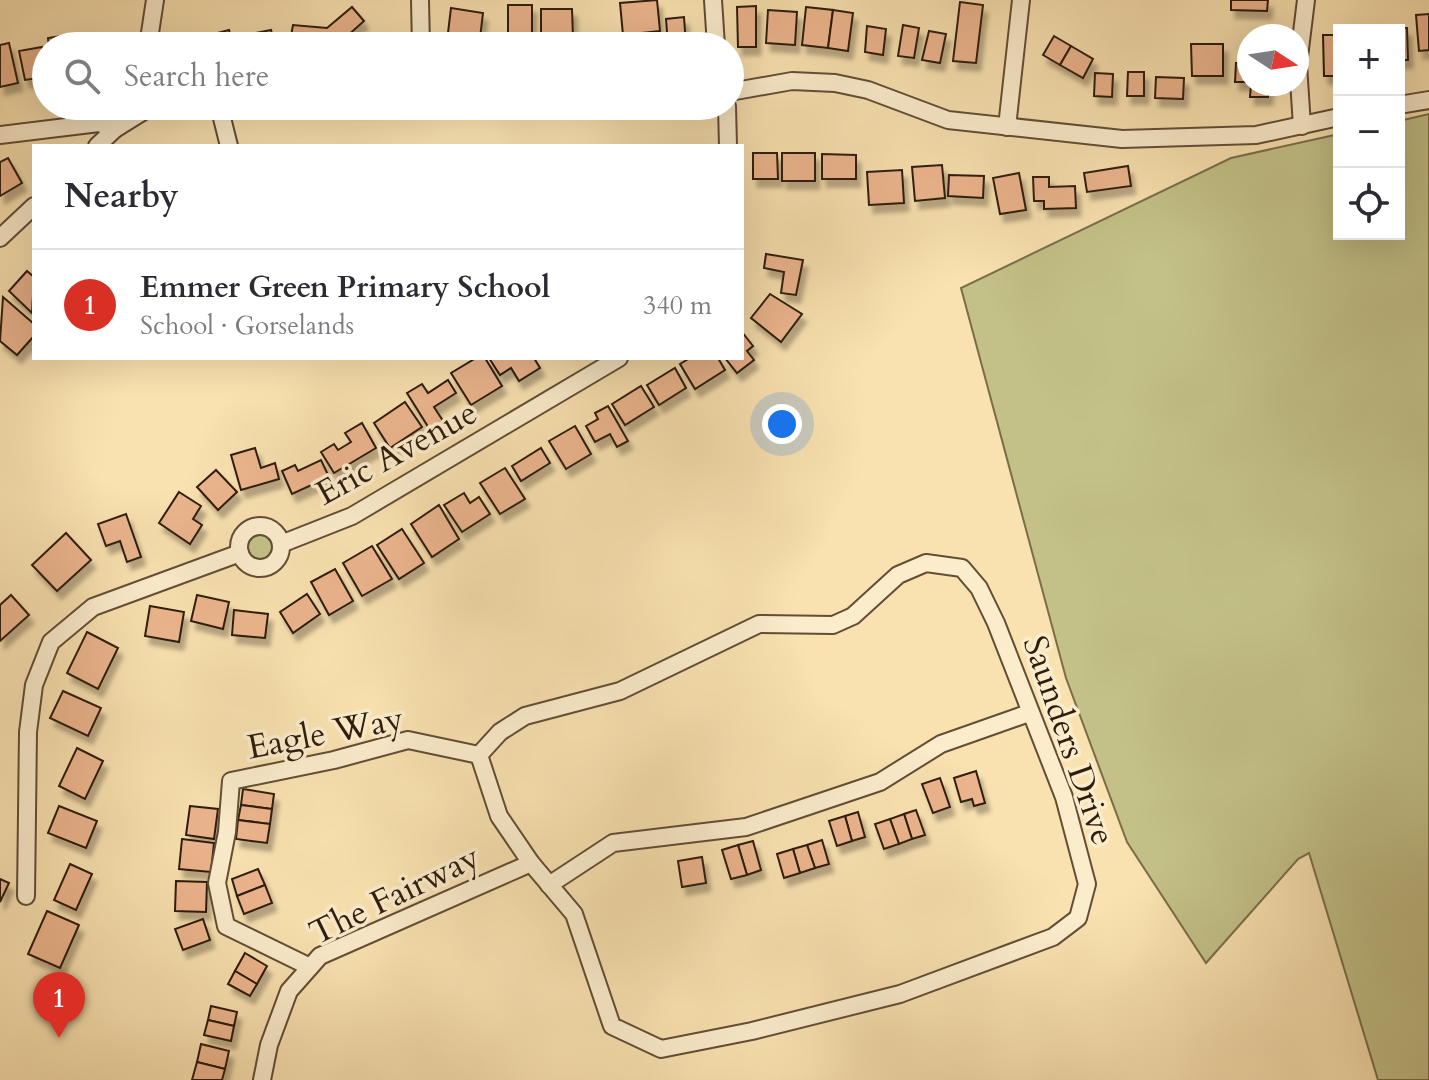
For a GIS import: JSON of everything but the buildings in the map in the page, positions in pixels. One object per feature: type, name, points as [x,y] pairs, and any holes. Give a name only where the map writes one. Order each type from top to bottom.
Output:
[{"type":"street","points":[[150,32],[155,0]]},
{"type":"street","points":[[420,0],[421,32]]},
{"type":"street","points":[[713,0],[715,32]]},
{"type":"street","points":[[1007,127],[1021,0]]},
{"type":"street","points":[[1302,126],[1298,65],[1306,0]]},
{"type":"street","points":[[744,90],[792,81],[835,83],[868,90],[948,120],[1122,139],[1256,135],[1333,118]]},
{"type":"street","points":[[1405,104],[1429,100]]},
{"type":"street","points":[[99,144],[129,120]]},
{"type":"street","points":[[222,120],[228,144]]},
{"type":"street","points":[[727,120],[728,144]]},
{"type":"street","points":[[0,135],[99,123],[115,129]]},
{"type":"street","points":[[0,238],[32,208]]},
{"type":"street","name":"Eric Avenue","points":[[281,544],[352,516],[616,360]]},
{"type":"street","points":[[256,526],[275,531],[281,544],[274,563],[261,568],[248,564],[240,553],[240,539],[256,526]]},
{"type":"street","points":[[26,896],[28,732],[34,685],[51,642],[93,607],[240,553]]},
{"type":"street","name":"Saunders Drive","points":[[926,563],[962,568],[979,588],[996,623],[1029,713],[1077,837],[1087,884],[1078,918],[1053,937],[900,994],[752,1031],[661,1049],[612,1026],[574,914],[531,863],[499,816],[479,755],[500,732],[525,716],[620,691],[759,624],[833,625],[853,616],[898,575],[926,563]]},
{"type":"street","points":[[549,885],[613,843],[746,827],[880,782],[941,744],[1029,713]]},
{"type":"street","name":"Eagle Way","points":[[310,967],[226,926],[217,883],[227,832],[231,781],[334,760],[408,740],[479,755]]},
{"type":"street","name":"The Fairway","points":[[262,1080],[269,1045],[289,991],[320,956],[531,863]]},
{"type":"shaded area","points":[[1429,114],[1429,1080],[1378,1080],[1309,853],[1298,859],[1206,963],[1127,842],[1066,678],[961,288],[1231,158],[1333,135],[1333,240],[1405,240],[1405,120]]},
{"type":"shaded area","points":[[260,535],[268,539],[272,547],[268,555],[260,559],[252,555],[248,547],[252,539]]},
{"type":"place","name":"Emmer Green Primary School","points":[[59,1038]]}]
